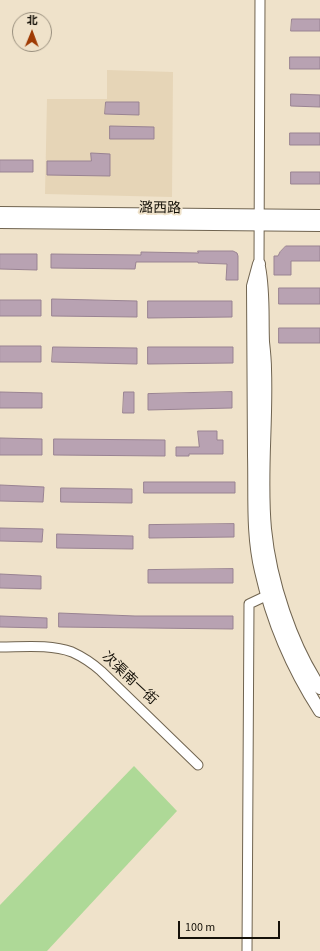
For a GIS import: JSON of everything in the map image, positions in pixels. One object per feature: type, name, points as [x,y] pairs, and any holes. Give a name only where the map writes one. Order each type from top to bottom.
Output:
[{"type":"main road","name":"潞西路","points":[[0,213],[259,220],[320,226]]},
{"type":"main road","name":"潞西路","points":[[0,222],[259,220],[320,216]]},
{"type":"main road","points":[[259,264],[253,286],[254,508],[261,571],[282,637],[309,693],[320,711]]},
{"type":"main road","points":[[259,264],[262,284],[265,370],[263,490],[271,569],[288,621],[307,666],[320,688]]},
{"type":"street","points":[[259,264],[260,0]]},
{"type":"street","points":[[247,951],[249,604],[268,595]]},
{"type":"street","name":"次渠南一街","points":[[0,647],[50,648],[70,652],[86,659],[102,671],[198,765]]},
{"type":"shaded area","points":[[107,70],[173,72],[172,197],[45,194],[47,99],[107,99]]},
{"type":"green space","points":[[134,766],[177,811],[47,951],[0,951],[0,905]]},
{"type":"building","points":[[292,19],[320,19],[320,31],[291,31]]},
{"type":"building","points":[[290,57],[320,57],[320,69],[290,69]]},
{"type":"building","points":[[291,94],[320,95],[320,107],[291,106]]},
{"type":"building","points":[[106,102],[139,102],[139,115],[105,114]]},
{"type":"building","points":[[110,126],[154,127],[154,139],[110,139]]},
{"type":"building","points":[[290,133],[320,133],[320,145],[290,145]]},
{"type":"building","points":[[91,153],[110,154],[110,176],[47,175],[47,161],[91,161]]},
{"type":"building","points":[[0,160],[33,160],[33,172],[0,172]]},
{"type":"building","points":[[291,172],[320,172],[320,184],[291,184]]},
{"type":"building","points":[[286,246],[320,246],[320,261],[291,261],[291,275],[274,275],[274,256],[278,256]]},
{"type":"building","points":[[198,251],[233,251],[237,253],[238,280],[226,280],[227,264],[198,262],[136,262],[135,269],[51,268],[51,254],[141,255],[141,252],[198,253]]},
{"type":"building","points":[[0,254],[37,254],[37,270],[0,269]]},
{"type":"building","points":[[279,288],[320,288],[320,304],[279,304]]},
{"type":"building","points":[[52,299],[137,301],[137,317],[52,316]]},
{"type":"building","points":[[0,300],[41,300],[41,316],[0,316]]},
{"type":"building","points":[[148,301],[232,301],[232,317],[148,318]]},
{"type":"building","points":[[279,328],[320,328],[320,343],[279,343]]},
{"type":"building","points":[[0,346],[41,346],[41,362],[0,362]]},
{"type":"building","points":[[53,347],[137,348],[137,364],[52,362]]},
{"type":"building","points":[[148,347],[233,347],[233,363],[148,364]]},
{"type":"building","points":[[0,392],[42,393],[42,408],[0,408]]},
{"type":"building","points":[[124,392],[134,392],[134,413],[123,413]]},
{"type":"building","points":[[232,392],[232,408],[148,410],[148,394]]},
{"type":"building","points":[[198,431],[217,431],[217,440],[223,440],[223,454],[189,454],[189,456],[176,456],[176,447],[199,447]]},
{"type":"building","points":[[0,438],[42,439],[42,455],[0,455]]},
{"type":"building","points":[[54,439],[165,440],[165,456],[54,455]]},
{"type":"building","points":[[144,482],[235,482],[235,493],[144,493]]},
{"type":"building","points":[[0,485],[44,487],[43,502],[0,501]]},
{"type":"building","points":[[61,488],[132,489],[132,503],[61,502]]},
{"type":"building","points":[[234,524],[234,537],[149,538],[149,525]]},
{"type":"building","points":[[0,528],[43,529],[42,542],[0,541]]},
{"type":"building","points":[[57,534],[133,536],[133,549],[57,548]]},
{"type":"building","points":[[233,569],[233,583],[148,583],[148,570]]},
{"type":"building","points":[[0,574],[41,576],[41,589],[0,588]]},
{"type":"building","points":[[59,613],[135,616],[233,616],[233,629],[59,627]]},
{"type":"building","points":[[0,616],[47,618],[47,628],[0,627]]}]
